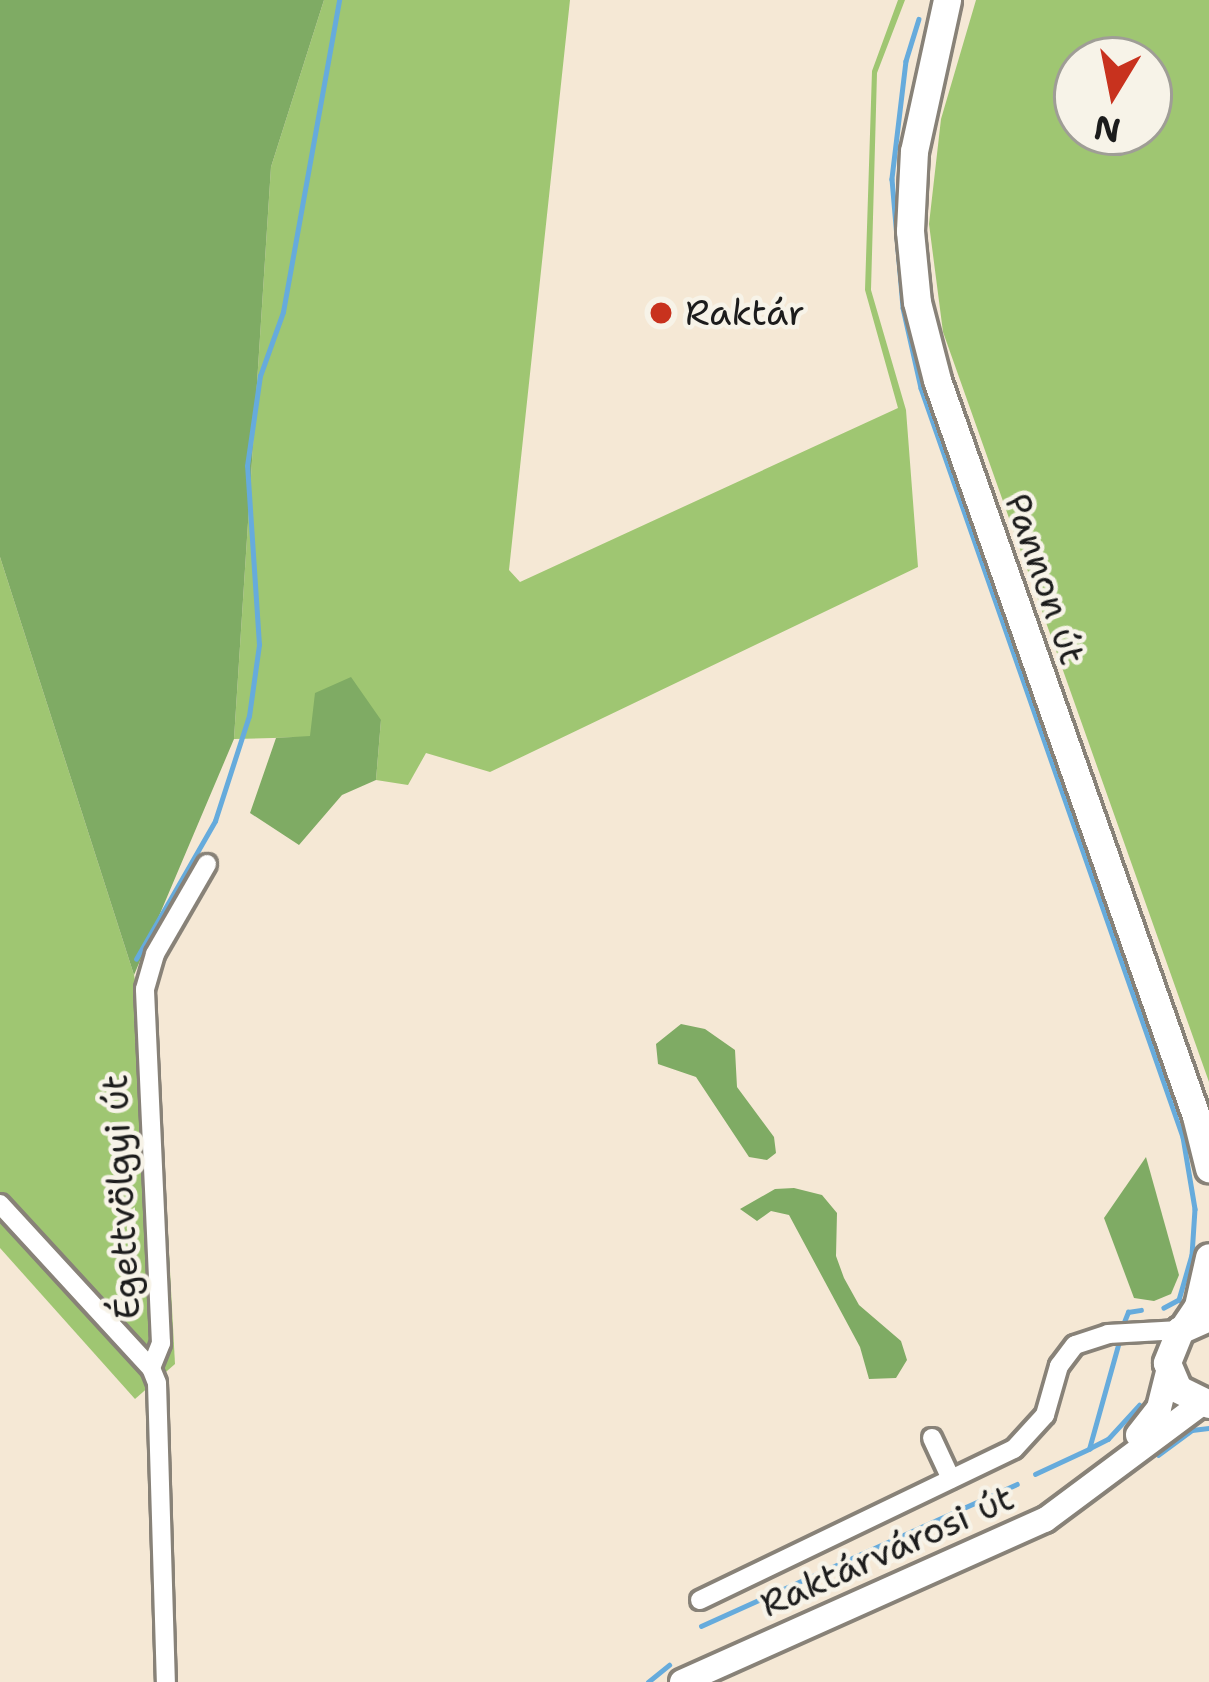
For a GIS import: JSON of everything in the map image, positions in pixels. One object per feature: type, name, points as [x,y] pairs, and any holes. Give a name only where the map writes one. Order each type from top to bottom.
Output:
[{"type":"main road","name":"Pannon út","points":[[946,0],[914,151],[910,231],[917,302],[937,380],[1196,1116],[1209,1168]]},
{"type":"main road","points":[[1192,1324],[1209,1257]]},
{"type":"main road","name":"Raktárvárosi út","points":[[1192,1324],[1168,1368],[1185,1396],[1206,1403]]},
{"type":"street","name":"Égettvölgyi út","points":[[166,1682],[161,1404],[151,1368],[161,1342],[146,978],[207,864]]},
{"type":"street","points":[[0,1204],[151,1368]]},
{"type":"street","points":[[700,1600],[1015,1449],[1036,1430],[1059,1366],[1075,1345],[1108,1334],[1192,1324]]},
{"type":"street","points":[[1127,1335],[1168,1368]]},
{"type":"street","name":"Raktárvárosi út","points":[[1112,1470],[1159,1408],[1168,1368]]},
{"type":"street","name":"Raktárvárosi út","points":[[682,1682],[1046,1520],[1206,1403]]},
{"type":"street","points":[[932,1438],[951,1479]]},
{"type":"green space","points":[[0,0],[324,0],[271,167],[234,739],[134,975],[0,557]]},
{"type":"green space","points":[[324,0],[570,0],[509,570],[520,582],[898,408],[865,290],[872,71],[898,0],[905,0],[877,73],[871,290],[906,410],[918,567],[490,772],[426,753],[408,785],[376,780],[381,720],[310,737],[234,739],[271,167]]},
{"type":"green space","points":[[976,0],[1209,0],[1209,1082],[943,332],[929,224],[941,119]]},
{"type":"green space","points":[[0,557],[134,975],[162,1122],[175,1364],[135,1399],[0,1248]]},
{"type":"green space","points":[[351,677],[381,720],[376,780],[342,795],[299,845],[250,813],[276,738],[310,736],[315,693]]},
{"type":"green space","points":[[681,1024],[705,1029],[735,1050],[737,1087],[774,1137],[776,1153],[767,1160],[749,1157],[696,1077],[658,1064],[656,1044]]},
{"type":"green space","points":[[1146,1157],[1179,1275],[1171,1294],[1154,1301],[1134,1298],[1104,1218]]},
{"type":"green space","points":[[775,1189],[822,1195],[837,1213],[836,1256],[844,1278],[859,1305],[901,1341],[907,1360],[896,1378],[869,1379],[860,1347],[789,1215],[771,1211],[757,1221],[740,1209]]},
{"type":"waterway","points":[[136,959],[215,821],[249,716],[259,645],[247,466],[260,376],[283,312],[339,0]]},
{"type":"waterway","points":[[919,19],[906,61],[892,179],[903,308],[921,388],[1183,1137],[1195,1209],[1192,1255],[1179,1300],[1164,1308]]},
{"type":"waterway","points":[[1122,1327],[1128,1312],[1141,1310]]},
{"type":"waterway","points":[[1035,1474],[1089,1449],[1120,1338]]},
{"type":"waterway","points":[[1090,1448],[1108,1439],[1139,1405]]},
{"type":"waterway","points":[[1158,1455],[1192,1430],[1209,1428]]},
{"type":"waterway","points":[[701,1626],[1017,1484]]},
{"type":"waterway","points":[[648,1682],[669,1665]]},
{"type":"place","name":"Raktár","points":[[661,313]]}]
